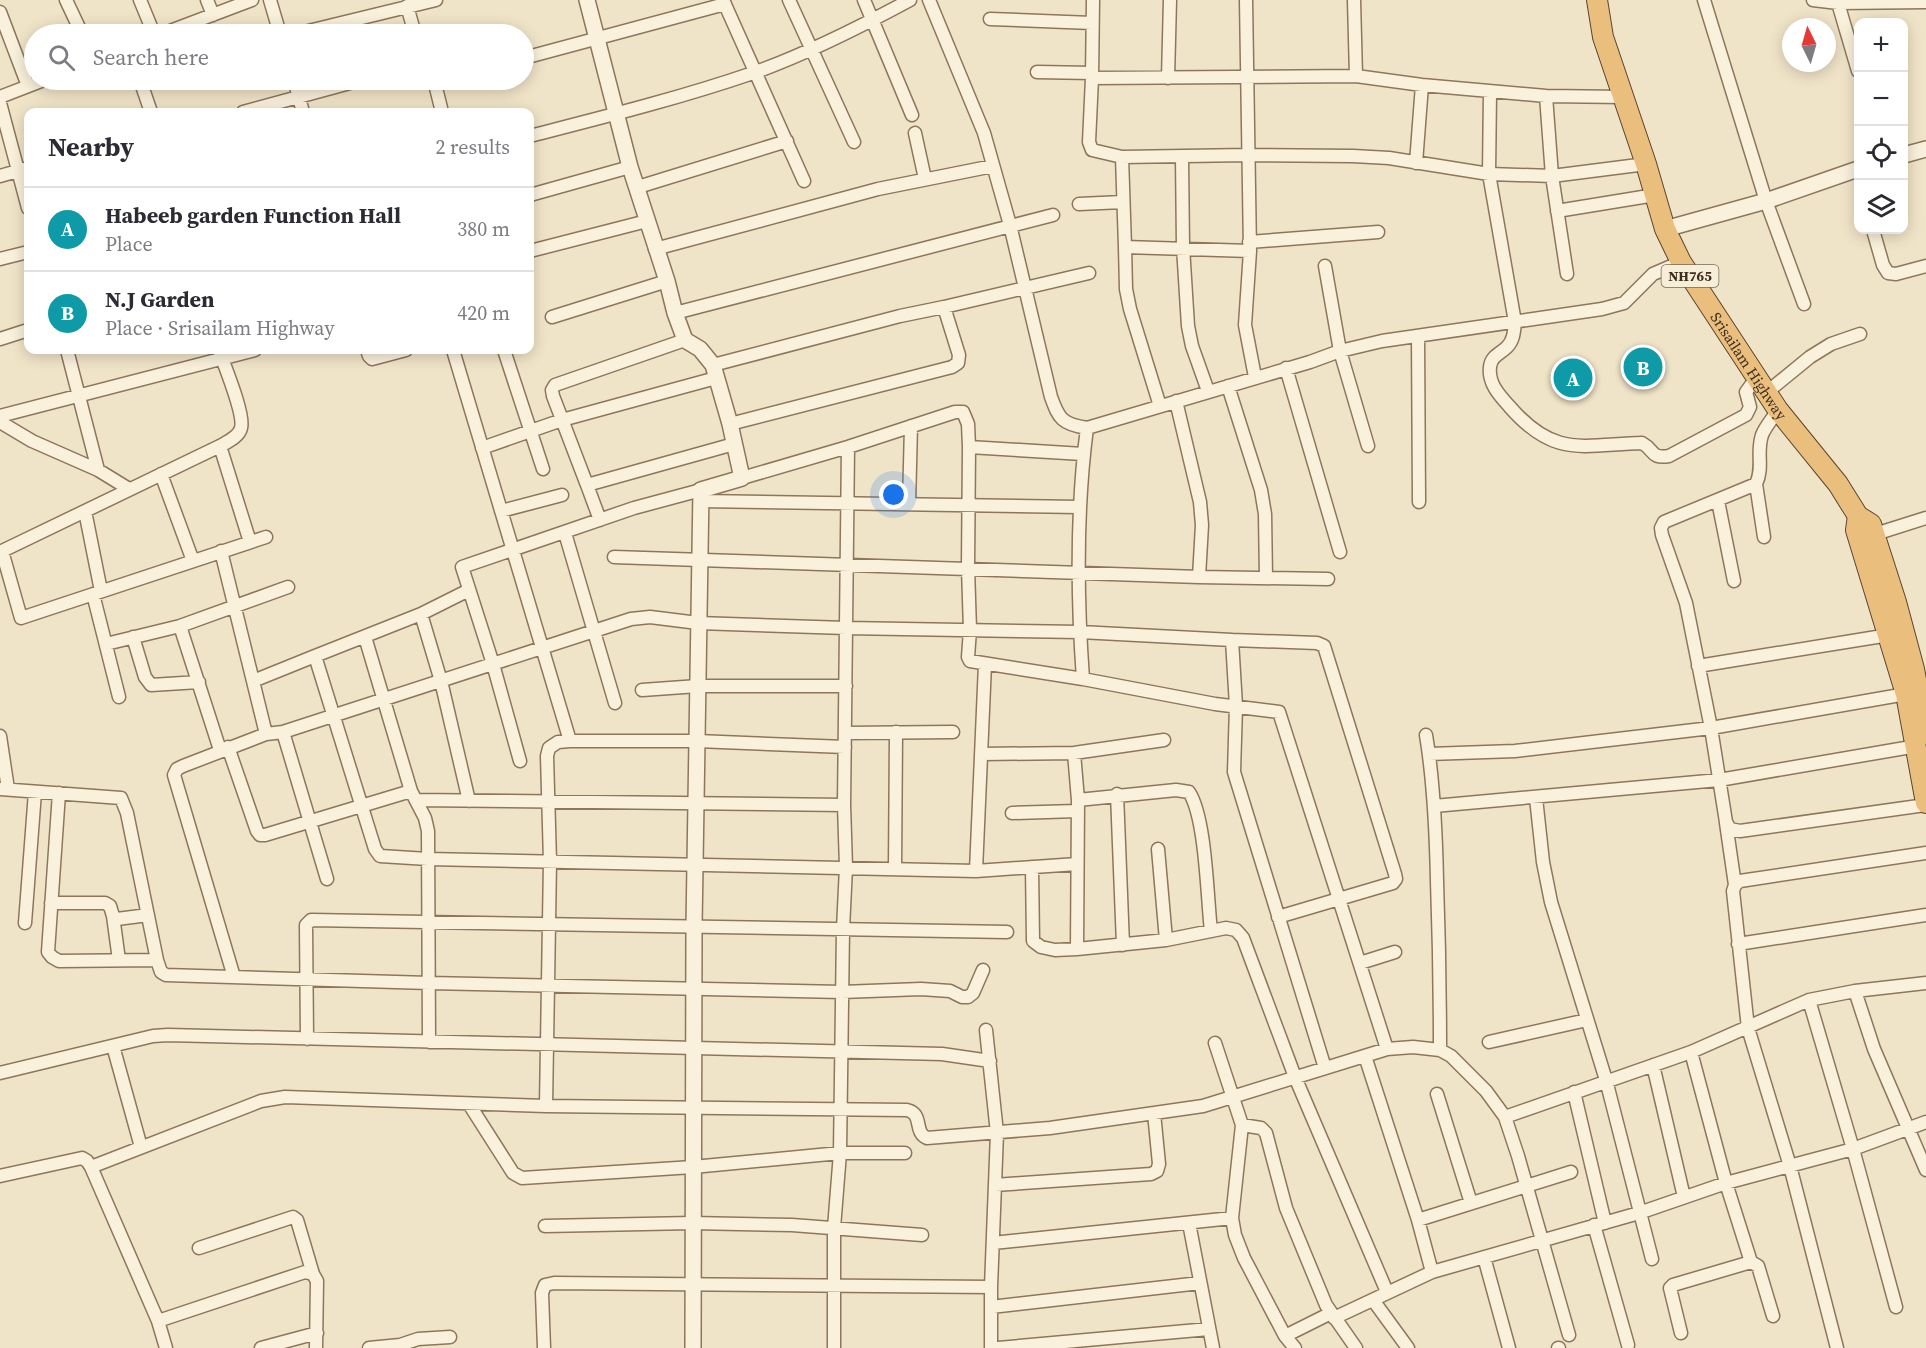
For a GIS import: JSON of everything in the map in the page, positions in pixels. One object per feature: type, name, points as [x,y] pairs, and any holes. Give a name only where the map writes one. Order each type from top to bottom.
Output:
[{"type":"highway","name":"Srisailam Highway","points":[[1597,0],[1603,37],[1646,164],[1665,229],[1681,262],[1778,410],[1838,484],[1858,516],[1856,530],[1867,537],[1896,602],[1920,667],[1926,804]]},
{"type":"highway","name":"Srisailam Highway","points":[[1867,537],[1889,635],[1922,740]]},
{"type":"street","points":[[66,0],[77,24]]},
{"type":"street","points":[[140,0],[150,24]]},
{"type":"street","points":[[207,0],[213,15]]},
{"type":"street","points":[[189,24],[252,0]]},
{"type":"street","points":[[270,0],[277,24]]},
{"type":"street","points":[[333,24],[411,3],[436,0]]},
{"type":"street","points":[[587,0],[599,39],[630,167],[675,313],[685,340],[700,349],[715,372],[742,478]]},
{"type":"street","points":[[789,0],[854,142]]},
{"type":"street","points":[[864,0],[912,114]]},
{"type":"street","points":[[534,135],[617,114],[755,72],[812,48],[910,0]]},
{"type":"street","points":[[929,0],[984,133],[1011,225],[1051,397],[1058,416],[1073,426],[1087,428],[1340,351],[1382,341],[1602,309],[1624,303],[1653,274],[1681,262]]},
{"type":"street","points":[[1093,0],[1089,142],[1092,150],[1122,157],[1247,154],[1353,156],[1489,174],[1552,176],[1646,164]]},
{"type":"street","points":[[1168,78],[1170,0]]},
{"type":"street","points":[[1246,0],[1249,246],[1245,326],[1255,377]]},
{"type":"street","points":[[1353,0],[1356,76]]},
{"type":"street","points":[[1704,0],[1766,201],[1804,304]]},
{"type":"street","points":[[1813,0],[1838,3],[1851,1],[1926,2]]},
{"type":"street","points":[[534,55],[724,2],[804,181]]},
{"type":"street","points":[[411,3],[414,24]]},
{"type":"street","points":[[1838,3],[1854,57]]},
{"type":"street","points":[[0,12],[24,75]]},
{"type":"street","points":[[990,19],[1092,23]]},
{"type":"street","points":[[1037,72],[1168,78],[1356,76],[1490,92],[1546,96],[1624,97]]},
{"type":"street","points":[[1416,163],[1422,85]]},
{"type":"street","points":[[0,97],[24,88]]},
{"type":"street","points":[[143,90],[150,108]]},
{"type":"street","points":[[297,90],[302,108]]},
{"type":"street","points":[[258,108],[325,90]]},
{"type":"street","points":[[437,90],[441,108]]},
{"type":"street","points":[[1490,92],[1489,174],[1515,322],[1514,335],[1508,346],[1490,363],[1489,374],[1494,390],[1525,425],[1541,436],[1561,444],[1585,447],[1642,443],[1647,445],[1655,456],[1661,458],[1669,456],[1746,415],[1750,407],[1746,392],[1832,344],[1860,334]]},
{"type":"street","points":[[1546,96],[1552,176],[1567,274]]},
{"type":"street","points":[[0,103],[23,169],[0,176]]},
{"type":"street","points":[[915,133],[925,178]]},
{"type":"street","points":[[638,187],[787,141]]},
{"type":"street","points":[[1908,154],[1926,149]]},
{"type":"street","points":[[1122,157],[1126,289],[1160,406]]},
{"type":"street","points":[[1182,157],[1183,247],[1188,326],[1192,346],[1208,392]]},
{"type":"street","points":[[655,249],[817,204],[925,178],[993,166]]},
{"type":"street","points":[[534,194],[630,167]]},
{"type":"street","points":[[1665,229],[1766,201],[1854,171]]},
{"type":"street","points":[[1557,211],[1655,195]]},
{"type":"street","points":[[1079,204],[1123,202]]},
{"type":"street","points":[[675,313],[1053,215]]},
{"type":"street","points":[[534,250],[647,221]]},
{"type":"street","points":[[1125,247],[1249,246],[1378,232]]},
{"type":"street","points":[[1874,234],[1883,265],[1888,273],[1896,274],[1926,266]]},
{"type":"street","points":[[0,259],[24,253]]},
{"type":"street","points":[[1325,266],[1340,351],[1368,446]]},
{"type":"street","points":[[482,448],[562,420],[900,316],[1089,273]]},
{"type":"street","points":[[552,316],[667,281]]},
{"type":"street","points":[[730,424],[952,367],[958,363],[959,355],[944,307]]},
{"type":"street","points":[[0,339],[24,331]]},
{"type":"street","points":[[1418,336],[1419,502]]},
{"type":"street","points":[[600,520],[552,390],[555,385],[685,340]]},
{"type":"street","points":[[68,354],[99,470]]},
{"type":"street","points":[[0,416],[220,354],[242,417],[241,429],[236,436],[220,446],[1,551],[21,618],[266,537]]},
{"type":"street","points":[[368,354],[372,359],[391,354]]},
{"type":"street","points":[[454,354],[570,741]]},
{"type":"street","points":[[505,354],[543,470]]},
{"type":"street","points":[[1286,368],[1340,552]]},
{"type":"street","points":[[1228,386],[1261,490],[1265,514],[1266,578]]},
{"type":"street","points":[[1176,401],[1200,502],[1202,525],[1199,577]]},
{"type":"street","points":[[1764,537],[1756,484],[1761,473],[1759,457],[1762,435],[1778,410]]},
{"type":"street","points":[[520,761],[493,664],[462,567],[513,552],[634,508],[700,496],[742,478],[955,412],[963,412],[968,424],[969,447],[970,630],[968,657],[973,663],[1279,712],[1387,1049]]},
{"type":"street","points":[[0,422],[32,441],[99,470],[129,489]]},
{"type":"street","points":[[909,504],[911,426]]},
{"type":"street","points":[[1083,679],[1080,632],[1079,507],[1087,428]]},
{"type":"street","points":[[587,485],[734,444]]},
{"type":"street","points":[[220,446],[250,542]]},
{"type":"street","points":[[834,1348],[834,1228],[840,1153],[846,867],[844,805],[848,447]]},
{"type":"street","points":[[969,447],[1083,454]]},
{"type":"street","points":[[160,474],[193,561]]},
{"type":"street","points":[[1756,484],[1664,522],[1661,528],[1686,603],[1711,728],[1735,885],[1733,891],[1748,1028],[1790,1166],[1837,1348]]},
{"type":"street","points":[[501,511],[561,495]]},
{"type":"street","points":[[700,496],[848,504],[1079,507]]},
{"type":"street","points":[[693,1348],[693,1048],[700,496]]},
{"type":"street","points":[[1718,501],[1734,581]]},
{"type":"street","points":[[85,511],[105,644],[119,697]]},
{"type":"street","points":[[1867,537],[1926,518]]},
{"type":"street","points":[[565,533],[615,703]]},
{"type":"street","points":[[221,551],[266,734]]},
{"type":"street","points":[[614,557],[1199,577],[1328,579]]},
{"type":"street","points":[[105,644],[180,626],[288,587]]},
{"type":"street","points":[[253,681],[421,614],[469,590]]},
{"type":"street","points":[[421,614],[441,681],[469,801]]},
{"type":"street","points":[[234,977],[174,775],[177,769],[266,734],[283,732],[631,619],[650,617],[698,623],[1080,632],[1317,643],[1323,646],[1396,879],[1393,883],[1278,917]]},
{"type":"street","points":[[180,626],[198,682],[260,835],[362,805],[414,795],[469,801],[844,805]]},
{"type":"street","points":[[1698,666],[1889,635]]},
{"type":"street","points":[[365,637],[383,700],[428,831],[429,1042]]},
{"type":"street","points":[[133,638],[145,677],[151,685],[198,682]]},
{"type":"street","points":[[1232,640],[1236,706],[1234,772],[1325,1068]]},
{"type":"street","points":[[315,656],[375,849],[380,856],[976,871],[1077,864]]},
{"type":"street","points":[[976,871],[985,664]]},
{"type":"street","points":[[642,690],[698,686],[846,686]]},
{"type":"street","points":[[1429,754],[1515,751],[1711,728],[1906,694]]},
{"type":"street","points":[[283,732],[327,879]]},
{"type":"street","points":[[895,869],[896,732]]},
{"type":"street","points":[[845,733],[953,732]]},
{"type":"street","points":[[1426,735],[1434,806],[1440,976],[1440,1050]]},
{"type":"street","points":[[0,736],[4,789],[121,798],[127,813],[158,968],[166,975],[842,992],[921,989],[950,991],[962,997],[968,997],[977,988],[983,970]]},
{"type":"street","points":[[982,754],[1074,753],[1164,740]]},
{"type":"street","points":[[1434,806],[1719,780],[1922,740]]},
{"type":"street","points":[[546,1106],[550,861],[547,756],[549,748],[558,742],[570,741],[697,741],[845,747]]},
{"type":"street","points":[[1074,753],[1077,806],[1077,949]]},
{"type":"street","points":[[1012,813],[1077,806],[1117,794],[1176,789],[1189,792],[1194,799],[1200,826],[1211,931]]},
{"type":"street","points":[[25,923],[35,792]]},
{"type":"street","points":[[59,793],[48,952],[59,961],[157,960]]},
{"type":"street","points":[[1117,794],[1123,945]]},
{"type":"street","points":[[1536,798],[1543,862],[1551,902],[1606,1080],[1652,1259]]},
{"type":"street","points":[[1726,822],[1730,829],[1740,831],[1926,804]]},
{"type":"street","points":[[1158,849],[1166,940]]},
{"type":"street","points":[[1735,885],[1740,881],[1926,853]]},
{"type":"street","points":[[1032,867],[1033,941],[1041,947],[1055,950],[1123,945],[1166,940],[1226,928],[1236,930],[1243,938],[1294,1077],[1387,1292]]},
{"type":"street","points":[[51,903],[105,903],[110,906],[118,960]]},
{"type":"street","points":[[113,916],[117,919],[148,915]]},
{"type":"street","points":[[1738,944],[1926,915]]},
{"type":"street","points":[[307,1039],[306,925],[307,921],[311,920],[1007,932]]},
{"type":"street","points":[[1360,963],[1395,952]]},
{"type":"street","points":[[1505,1117],[1691,1052],[1809,1000],[1855,991],[1926,983]]},
{"type":"street","points":[[1855,991],[1874,1049],[1926,1170]]},
{"type":"street","points":[[1809,1000],[1896,1307]]},
{"type":"street","points":[[1490,1042],[1587,1020]]},
{"type":"street","points":[[986,1030],[997,1133],[990,1307],[991,1348]]},
{"type":"street","points":[[0,1073],[153,1036],[168,1035],[942,1054],[990,1061]]},
{"type":"street","points":[[1215,1043],[1242,1125],[1232,1218],[1239,1248],[1285,1336],[1295,1348]]},
{"type":"street","points":[[113,1046],[141,1148]]},
{"type":"street","points":[[91,1167],[261,1101],[285,1097],[546,1106],[914,1111],[918,1116],[920,1132],[927,1138],[997,1133],[1203,1106],[1387,1049],[1413,1047],[1440,1050],[1451,1056],[1486,1091],[1505,1117],[1569,1335]]},
{"type":"street","points":[[1691,1052],[1750,1262]]},
{"type":"street","points":[[1365,1056],[1432,1272]]},
{"type":"street","points":[[1653,1065],[1684,1197]]},
{"type":"street","points":[[1574,1092],[1599,1224],[1628,1345]]},
{"type":"street","points":[[1437,1094],[1471,1203]]},
{"type":"street","points":[[470,1104],[513,1173],[522,1178],[693,1167],[840,1153],[905,1153]]},
{"type":"street","points":[[995,1185],[1150,1174],[1157,1171],[1159,1164],[1154,1113]]},
{"type":"street","points":[[1285,1336],[1373,1300],[1432,1272],[1639,1213],[1726,1183],[1853,1149],[1926,1122]]},
{"type":"street","points":[[1242,1125],[1261,1128],[1266,1133],[1286,1208],[1326,1305],[1356,1348]]},
{"type":"street","points":[[0,1176],[82,1158],[87,1161],[158,1321],[166,1348]]},
{"type":"street","points":[[1418,1221],[1571,1172]]},
{"type":"street","points":[[200,1248],[293,1216],[297,1220],[316,1281],[316,1348]]},
{"type":"street","points":[[993,1243],[1232,1218]]},
{"type":"street","points":[[1189,1222],[1213,1348]]},
{"type":"street","points":[[545,1226],[692,1223],[792,1225],[922,1235]]},
{"type":"street","points":[[1484,1257],[1509,1348]]},
{"type":"street","points":[[1682,1333],[1670,1288],[1750,1262],[1758,1266],[1773,1316]]},
{"type":"street","points":[[158,1321],[305,1272],[313,1274]]},
{"type":"street","points":[[544,1348],[542,1293],[545,1285],[554,1283],[991,1287]]},
{"type":"street","points":[[990,1307],[1200,1283]]},
{"type":"street","points":[[1373,1300],[1408,1348]]},
{"type":"street","points":[[998,1348],[1209,1329]]},
{"type":"street","points":[[261,1348],[316,1333]]},
{"type":"street","points":[[369,1348],[400,1345],[418,1339],[450,1337]]},
{"type":"place","name":"N.J Garden","points":[[1643,367]]},
{"type":"place","name":"Habeeb garden Function Hall","points":[[1573,378]]}]
